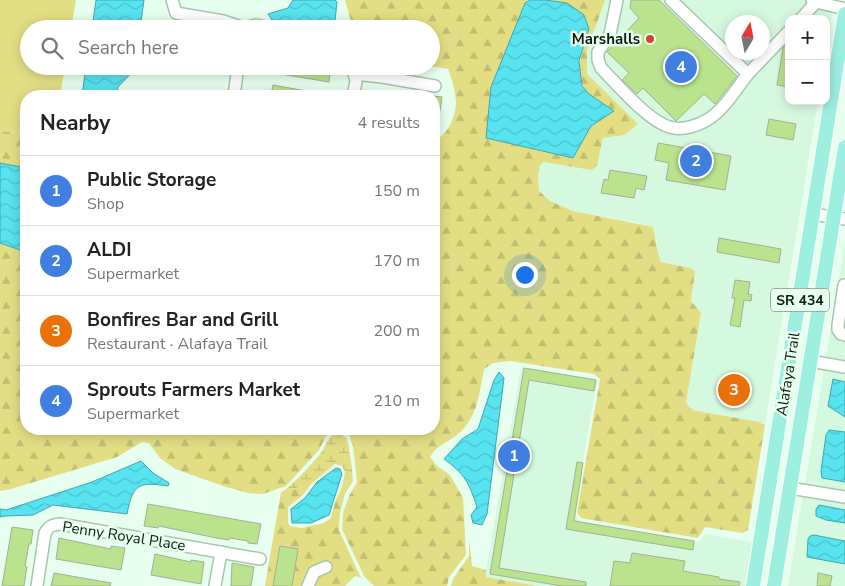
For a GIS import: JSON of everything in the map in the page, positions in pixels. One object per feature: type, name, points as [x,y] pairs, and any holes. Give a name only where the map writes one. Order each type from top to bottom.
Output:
[{"type":"main road","name":"Alafaya Trail","points":[[753,586],[845,14]]},
{"type":"main road","name":"Alafaya Trail","points":[[774,586],[810,361],[839,218],[845,147]]},
{"type":"street","points":[[172,0],[176,13],[217,20]]},
{"type":"street","points":[[617,0],[610,34],[598,52],[601,68],[655,121],[674,129],[693,126],[707,120],[785,35]]},
{"type":"street","points":[[672,0],[748,74]]},
{"type":"street","points":[[804,15],[814,1],[845,10]]},
{"type":"street","points":[[235,90],[237,75]]},
{"type":"street","points":[[354,90],[355,75]]},
{"type":"street","points":[[374,75],[435,86]]},
{"type":"street","points":[[813,214],[839,218]]},
{"type":"street","points":[[844,285],[838,330],[845,335]]},
{"type":"street","points":[[810,361],[845,367]]},
{"type":"street","points":[[790,488],[845,497]]},
{"type":"street","name":"Penny Royal Place","points":[[37,586],[45,533],[48,527],[53,524],[260,559]]},
{"type":"street","points":[[215,586],[221,552]]},
{"type":"street","points":[[308,586],[314,572],[326,567]]},
{"type":"shaded area","points":[[605,0],[835,0],[830,29],[830,15],[785,15],[785,105],[817,105],[765,425],[759,422],[692,410],[686,403],[701,313],[691,301],[695,271],[690,268],[661,262],[656,250],[657,240],[638,223],[573,211],[550,201],[539,191],[539,165],[544,162],[592,169],[597,166],[603,138],[624,135],[587,74],[587,51]]},
{"type":"shaded area","points":[[845,243],[845,586],[788,586]]},
{"type":"shaded area","points":[[521,367],[597,381],[574,513],[579,521],[697,542],[705,534],[756,543],[749,586],[538,586],[485,577]]},
{"type":"green space","points":[[0,0],[76,0],[73,20],[20,20],[20,75],[64,75],[61,90],[20,90],[20,133],[0,131]]},
{"type":"green space","points":[[345,0],[530,0],[525,3],[491,87],[573,158],[591,126],[613,111],[590,96],[583,86],[580,62],[589,29],[567,3],[545,0],[605,0],[587,51],[587,74],[638,124],[624,135],[603,138],[597,166],[592,170],[544,162],[540,165],[538,175],[539,191],[550,201],[573,211],[653,227],[661,262],[690,268],[695,271],[691,301],[701,313],[686,403],[692,410],[759,422],[765,425],[748,530],[743,533],[705,527],[698,538],[581,518],[577,513],[600,379],[594,374],[510,361],[493,363],[484,369],[479,396],[469,421],[457,435],[439,447],[430,457],[436,465],[450,475],[463,498],[466,555],[449,577],[447,586],[374,586],[364,576],[342,529],[343,513],[349,496],[357,482],[353,446],[349,435],[440,435],[440,137],[450,126],[456,104],[454,86],[448,69],[440,68],[440,20],[351,20]]},
{"type":"green space","points":[[0,131],[20,133],[20,167],[0,163]]},
{"type":"green space","points":[[0,243],[20,250],[20,435],[326,435],[319,450],[286,486],[263,494],[248,493],[223,486],[175,469],[160,458],[149,443],[142,442],[117,457],[0,491]]},
{"type":"green space","points":[[334,435],[346,437],[352,469],[345,472],[342,466],[335,464],[311,484],[281,492],[307,469]]},
{"type":"green space","points":[[352,469],[353,481],[345,494],[340,512],[339,530],[361,578],[355,576],[345,586],[265,586],[281,492],[311,484],[303,495],[288,507],[288,523],[290,526],[302,528],[324,523],[331,518],[345,472]]},
{"type":"green space","points":[[469,538],[472,566],[486,570],[486,577],[538,586],[451,586],[453,579],[469,556]]},
{"type":"water","points":[[96,0],[144,0],[141,20],[93,20]]},
{"type":"water","points":[[293,0],[335,0],[337,2],[335,20],[272,20],[268,14],[288,8]]},
{"type":"water","points":[[530,0],[567,3],[584,15],[589,29],[579,61],[582,86],[589,94],[614,111],[591,126],[573,158],[486,138],[491,87],[525,3]]},
{"type":"water","points":[[85,75],[129,75],[117,90],[83,90]]},
{"type":"water","points":[[0,163],[20,167],[20,250],[0,243]]},
{"type":"water","points":[[499,372],[504,378],[487,514],[482,525],[473,523],[471,515],[477,507],[462,474],[444,459],[462,439],[478,429],[494,380]]},
{"type":"water","points":[[833,379],[845,382],[845,417],[828,406]]},
{"type":"water","points":[[829,430],[845,432],[845,482],[822,478],[821,471],[826,435]]},
{"type":"water","points":[[141,461],[153,473],[169,483],[168,486],[150,484],[139,487],[132,496],[127,514],[53,505],[33,515],[0,517],[0,509],[6,510],[92,482]]},
{"type":"water","points":[[336,468],[340,469],[342,474],[329,515],[311,523],[292,523],[291,509],[305,498],[317,482]]},
{"type":"water","points":[[819,505],[845,510],[845,523],[826,520],[816,516],[816,509]]},
{"type":"water","points":[[814,535],[845,541],[845,564],[807,557],[808,539]]},
{"type":"building","points":[[631,0],[659,0],[737,76],[715,104],[704,94],[676,121],[643,88],[637,94],[622,80],[629,73],[607,52],[639,18],[630,8]]},
{"type":"building","points":[[785,46],[785,86],[777,85],[783,48]]},
{"type":"building","points":[[287,75],[330,75],[329,82]]},
{"type":"building","points":[[273,85],[300,90],[272,90]]},
{"type":"building","points":[[769,119],[796,124],[793,140],[766,135]]},
{"type":"building","points":[[658,143],[731,156],[725,190],[666,180],[669,163],[655,160]]},
{"type":"building","points":[[610,170],[647,176],[644,190],[636,188],[634,198],[601,193],[604,179],[608,180]]},
{"type":"building","points":[[719,238],[781,249],[779,263],[717,252]]},
{"type":"building","points":[[735,280],[750,282],[748,294],[752,295],[751,301],[744,300],[740,327],[730,325],[735,298],[732,298]]},
{"type":"building","points":[[524,368],[596,380],[594,391],[529,380],[499,568],[586,582],[586,586],[562,586],[490,574]]},
{"type":"building","points":[[726,375],[746,379],[742,404],[722,401]]},
{"type":"building","points":[[577,462],[583,463],[574,521],[694,541],[693,550],[566,529]]},
{"type":"building","points":[[148,504],[261,524],[257,544],[230,538],[229,540],[216,538],[159,526],[158,528],[144,526]]},
{"type":"building","points":[[12,527],[33,530],[25,566],[27,567],[24,586],[2,586]]},
{"type":"building","points":[[59,538],[111,549],[111,546],[125,548],[121,570],[56,559]]},
{"type":"building","points":[[280,546],[298,549],[292,586],[273,586]]},
{"type":"building","points":[[632,553],[685,561],[683,571],[740,582],[739,586],[610,586],[614,561],[630,563]]},
{"type":"building","points":[[155,554],[191,562],[191,560],[204,562],[201,584],[151,575]]},
{"type":"building","points":[[232,563],[254,567],[251,586],[231,586]]},
{"type":"building","points":[[54,573],[111,583],[110,586],[51,586]]},
{"type":"building","points":[[818,573],[832,576],[830,586],[817,586]]},
{"type":"place","name":"Marshalls","points":[[650,39]]},
{"type":"place","name":"Sprouts Farmers Market","points":[[681,67]]},
{"type":"place","name":"ALDI","points":[[696,161]]},
{"type":"place","name":"Bonfires Bar and Grill","points":[[734,390]]},
{"type":"place","name":"Public Storage","points":[[514,456]]}]
